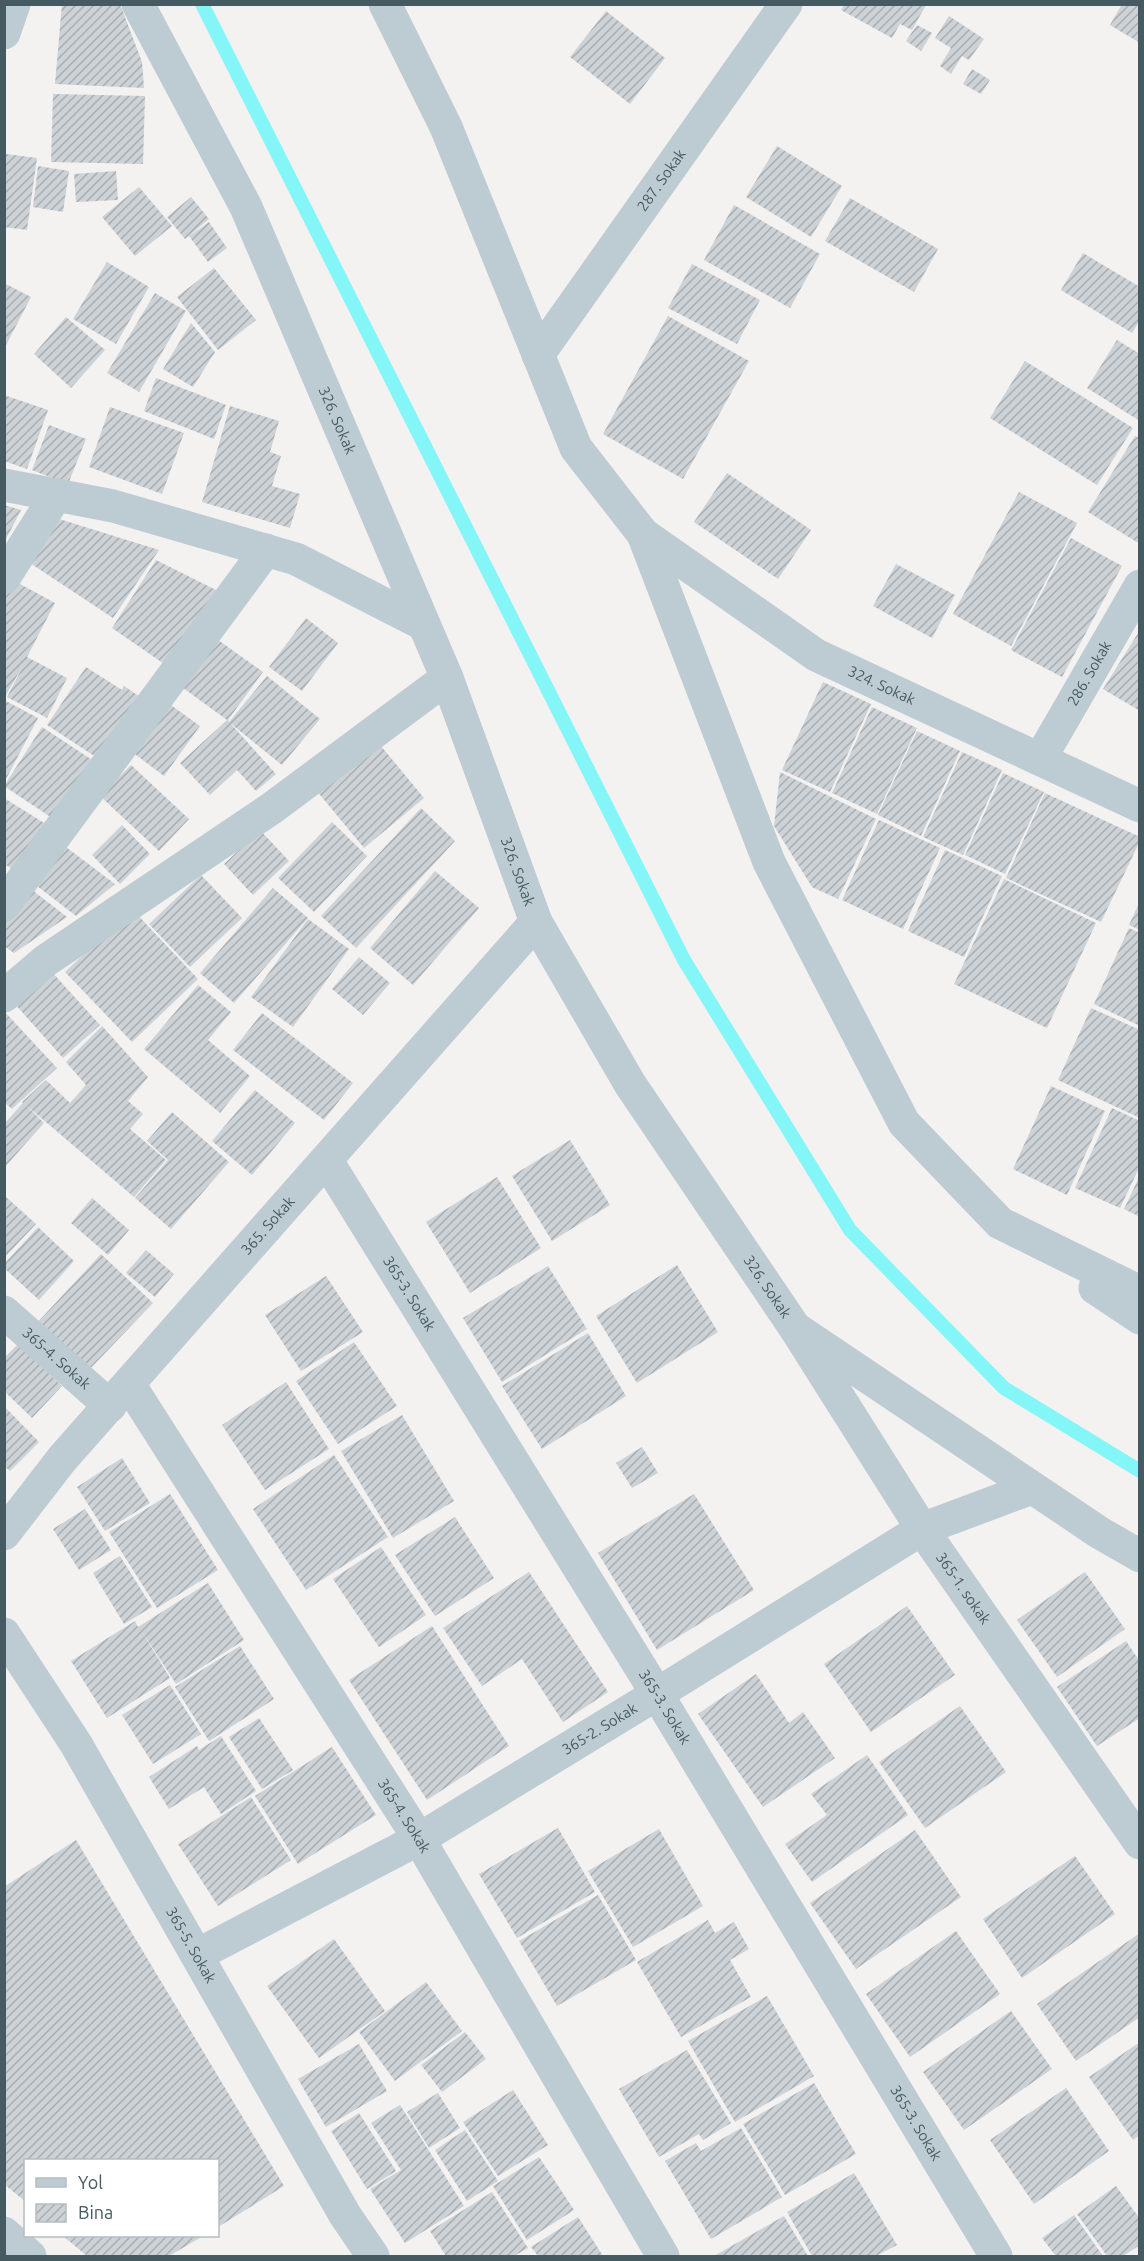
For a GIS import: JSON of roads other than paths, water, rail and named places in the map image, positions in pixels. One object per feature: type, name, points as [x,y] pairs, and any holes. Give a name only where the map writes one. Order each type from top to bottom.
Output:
[{"type":"street","points":[[4,33],[14,4]]},
{"type":"street","name":"326. Sokak","points":[[138,4],[246,207],[447,678],[536,922],[630,1084],[795,1328],[1100,1533],[1140,1556]]},
{"type":"street","points":[[385,4],[446,127],[576,448],[643,534],[769,862],[904,1123],[1000,1223],[1140,1318]]},
{"type":"street","name":"287. Sokak","points":[[538,355],[786,4]]},
{"type":"street","points":[[4,484],[113,506],[296,559],[423,624]]},
{"type":"street","points":[[4,578],[56,495]]},
{"type":"street","name":"324. Sokak","points":[[643,534],[816,655],[1140,806]]},
{"type":"street","points":[[4,905],[266,550]]},
{"type":"street","name":"286. Sokak","points":[[1040,759],[1140,586]]},
{"type":"street","points":[[13,978],[45,961],[272,808],[447,678]]},
{"type":"street","name":"365. Sokak","points":[[4,1534],[62,1460],[536,922]]},
{"type":"street","name":"365-3. Sokak","points":[[327,1161],[657,1694],[996,2256]]},
{"type":"street","points":[[1000,1223],[1140,1292]]},
{"type":"street","name":"365-4. Sokak","points":[[4,1312],[119,1395],[419,1839],[663,2256]]},
{"type":"street","name":"365-1. sokak","points":[[795,1328],[922,1529],[1140,1843]]},
{"type":"street","name":"365-2. Sokak","points":[[197,1955],[419,1839],[922,1529],[1032,1488]]},
{"type":"street","name":"365-5. Sokak","points":[[4,1634],[75,1744],[345,2215],[373,2256]]},
{"type":"street","points":[[4,2233],[30,2256]]},
{"type":"waterway","points":[[202,4],[684,960],[850,1230],[1004,1388],[1140,1471]]}]
